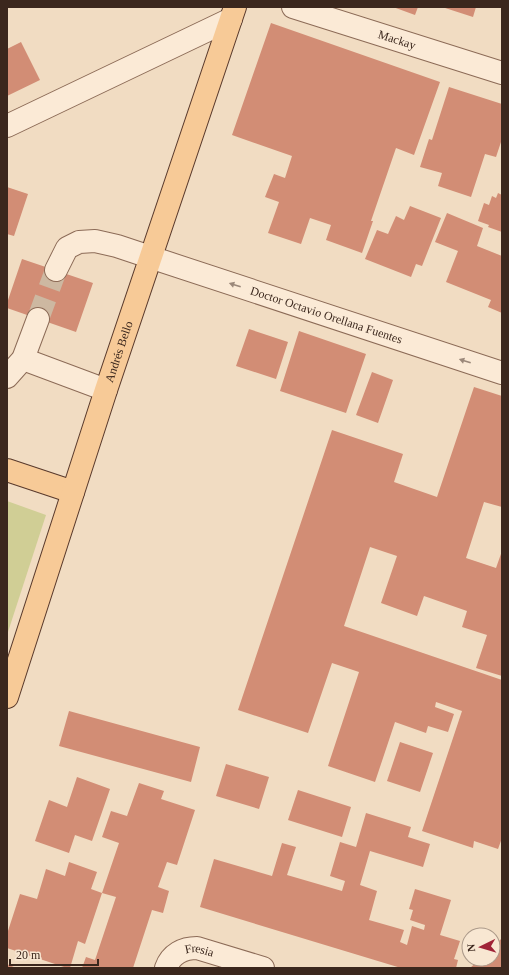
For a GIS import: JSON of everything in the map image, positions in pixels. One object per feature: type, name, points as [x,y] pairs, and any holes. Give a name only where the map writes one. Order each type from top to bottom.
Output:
[{"type":"main road","name":"Andrés Bello","points":[[7,697],[106,390],[233,13]]},
{"type":"main road","points":[[7,470],[74,492]]},
{"type":"street","name":"Mackay","points":[[293,7],[502,73]]},
{"type":"street","points":[[7,126],[233,13]]},
{"type":"street","name":"Doctor Octavio Orellana Fuentes","points":[[56,270],[67,248],[79,242],[95,240],[502,373]]},
{"type":"street","points":[[7,377],[23,359],[38,319]]},
{"type":"street","points":[[23,359],[106,390]]},
{"type":"street","name":"Fresia","points":[[166,968],[173,956],[182,950],[197,948],[263,968]]},
{"type":"shaded area","points":[[7,501],[46,515],[7,635]]},
{"type":"building","points":[[393,7],[418,7],[415,15]]},
{"type":"building","points":[[442,7],[476,7],[473,17]]},
{"type":"building","points":[[271,23],[440,82],[414,155],[396,148],[371,221],[373,221],[362,253],[326,240],[331,225],[310,218],[301,244],[268,233],[279,202],[265,197],[274,174],[285,178],[292,156],[232,135]]},
{"type":"building","points":[[21,42],[40,80],[7,96],[7,49]]},
{"type":"building","points":[[449,87],[502,104],[502,139],[496,157],[485,154],[471,197],[438,186],[442,173],[420,167],[429,139],[432,140]]},
{"type":"building","points":[[7,187],[28,194],[14,236],[7,234]]},
{"type":"building","points":[[498,193],[502,195],[502,232],[488,227],[489,225],[478,221],[484,203],[489,205],[492,196],[496,198]]},
{"type":"building","points":[[410,206],[441,218],[422,266],[416,264],[411,277],[365,259],[377,230],[388,234],[396,216],[404,220]]},
{"type":"building","points":[[447,213],[483,228],[477,246],[502,256],[502,313],[488,307],[491,300],[446,282],[458,251],[435,242]]},
{"type":"building","points":[[22,259],[93,283],[76,332],[7,308],[7,303]]},
{"type":"building","points":[[249,329],[288,342],[276,379],[236,366]]},
{"type":"building","points":[[299,331],[366,354],[346,413],[280,391]]},
{"type":"building","points":[[372,372],[393,380],[378,423],[356,415]]},
{"type":"building","points":[[474,387],[502,396],[502,507],[484,502],[466,558],[496,568],[502,551],[502,676],[476,668],[487,635],[462,627],[467,611],[424,596],[417,616],[381,603],[397,556],[370,547],[344,626],[502,680],[502,838],[498,849],[474,841],[473,848],[422,831],[462,711],[436,702],[435,707],[454,714],[448,732],[428,726],[426,733],[395,722],[375,782],[328,766],[359,672],[332,663],[308,733],[238,710],[332,430],[403,454],[394,482],[437,497]]},
{"type":"building","points":[[69,711],[200,747],[191,782],[59,746]]},
{"type":"building","points":[[400,742],[433,753],[420,792],[387,781]]},
{"type":"building","points":[[226,764],[269,777],[259,809],[216,796]]},
{"type":"building","points":[[77,777],[110,789],[92,841],[75,835],[69,853],[35,841],[49,800],[67,807]]},
{"type":"building","points":[[139,783],[164,791],[161,799],[195,810],[177,865],[167,862],[158,887],[169,891],[163,913],[152,910],[133,968],[82,968],[86,957],[95,960],[116,897],[102,893],[119,843],[102,837],[111,811],[127,816]]},
{"type":"building","points":[[298,790],[351,807],[342,837],[288,820]]},
{"type":"building","points":[[366,813],[411,827],[408,837],[430,844],[423,867],[370,851],[360,885],[377,891],[369,920],[404,930],[400,942],[407,945],[412,926],[424,930],[425,925],[410,920],[413,910],[409,909],[415,889],[451,900],[440,935],[460,941],[454,959],[458,960],[456,968],[401,968],[200,907],[214,859],[272,876],[282,843],[296,847],[287,875],[342,891],[345,881],[330,876],[340,842],[356,847]]},
{"type":"building","points":[[69,862],[97,872],[91,889],[102,893],[85,944],[78,941],[70,968],[7,948],[7,934],[20,894],[37,899],[46,869],[65,876]]},
{"type":"building","points":[[502,938],[502,968],[470,968],[501,967]]},
{"type":"building","points":[[7,964],[16,968],[7,968]]},
{"type":"tunnel","points":[[38,319],[56,270]]}]
